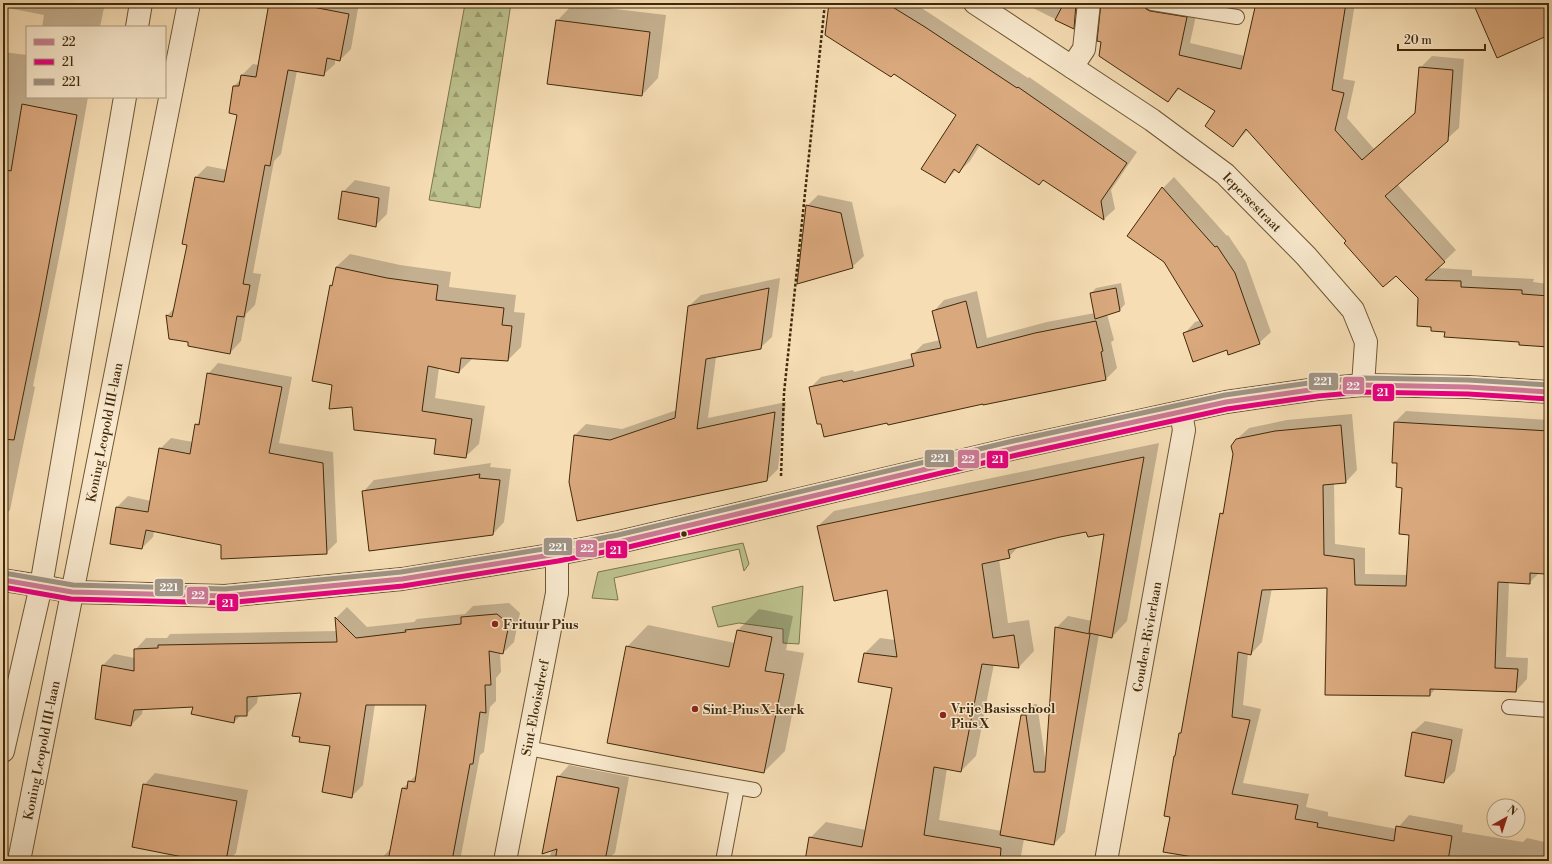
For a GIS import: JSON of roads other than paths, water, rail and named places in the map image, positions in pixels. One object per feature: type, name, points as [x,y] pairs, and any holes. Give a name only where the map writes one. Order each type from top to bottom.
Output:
[{"type":"street","points":[[137,26],[141,3]]},
{"type":"street","name":"Koning Leopold III-laan","points":[[19,861],[189,3]]},
{"type":"street","name":"Iepersestraat","points":[[975,3],[1152,120],[1225,174],[1306,256],[1353,310],[1366,342],[1364,385]]},
{"type":"street","points":[[1072,67],[1084,49],[1089,3]]},
{"type":"street","points":[[3,751],[41,586],[125,98]]},
{"type":"street","points":[[3,580],[72,592],[225,596],[402,579],[557,554],[620,542],[1008,450],[1226,402],[1317,389],[1364,385],[1468,387],[1549,392]]},
{"type":"street","name":"Gouden-Rivierlaan","points":[[1106,861],[1184,430],[1181,413]]},
{"type":"street","name":"Sint-Elooisdreef","points":[[504,861],[528,748],[557,593],[557,554]]},
{"type":"lane","points":[[1152,3],[1237,18]]},
{"type":"lane","points":[[1509,707],[1549,710]]},
{"type":"lane","points":[[528,748],[754,790]]},
{"type":"lane","points":[[723,861],[737,787]]},
{"type":"place","name":"Frituur Pius","points":[[495,624]]},
{"type":"place","name":"Sint-Pius X-kerk","points":[[695,709]]},
{"type":"place","name":"Vrije Basisschool Pius X","points":[[943,715]]}]
